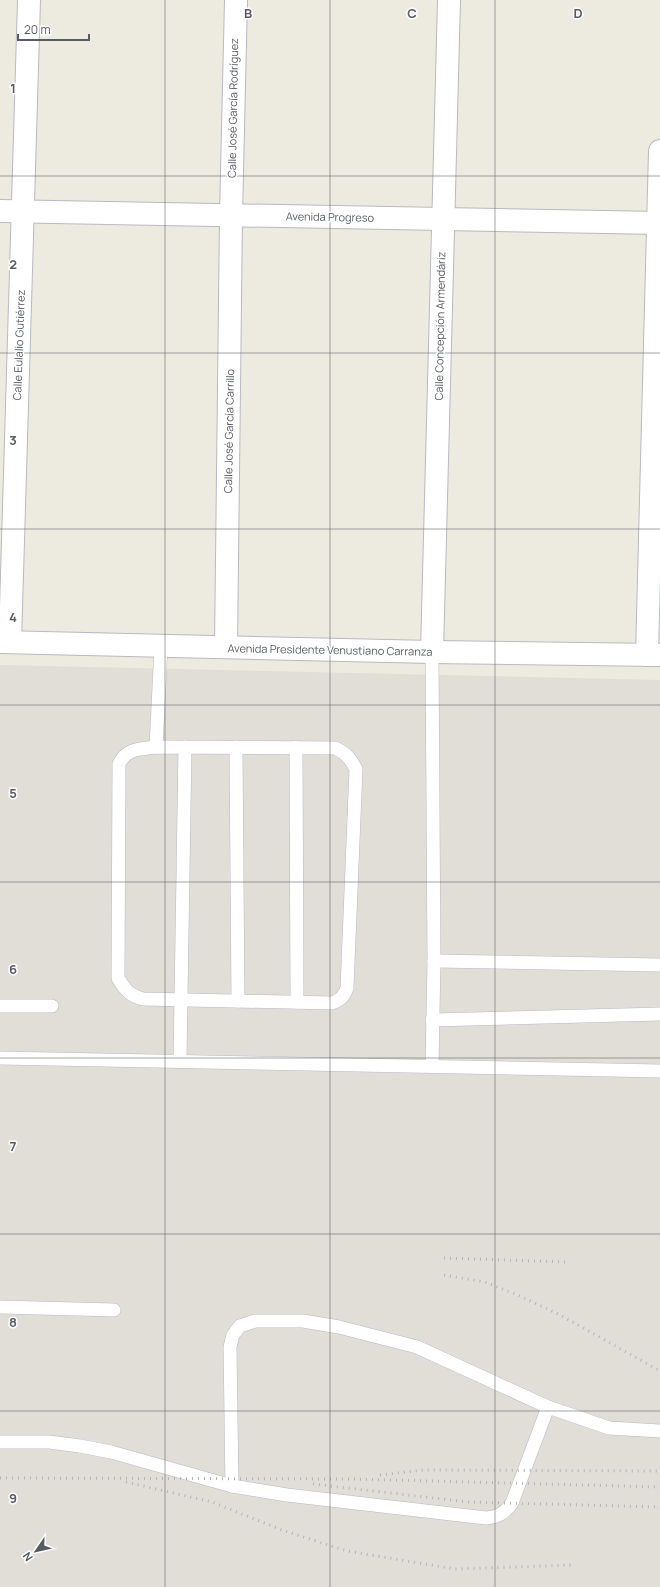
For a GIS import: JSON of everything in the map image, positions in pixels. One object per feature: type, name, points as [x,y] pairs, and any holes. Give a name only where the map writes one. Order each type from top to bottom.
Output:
[{"type":"street","name":"Calle Eulalio Gutiérrez","points":[[5,642],[23,212],[29,0]]},
{"type":"street","name":"Calle José García Rodríguez","points":[[231,215],[236,0]]},
{"type":"street","name":"Calle Concepción Armendáriz","points":[[432,652],[448,0]]},
{"type":"street","points":[[653,655],[660,151]]},
{"type":"street","name":"Avenida Progreso","points":[[0,211],[659,223]]},
{"type":"street","name":"Calle José García Carrillo","points":[[226,648],[231,215]]},
{"type":"street","name":"Avenida Presidente Venustiano Carranza","points":[[5,642],[226,648],[653,655]]},
{"type":"lane","points":[[156,747],[161,646]]},
{"type":"lane","points":[[432,652],[434,961],[432,1066]]},
{"type":"lane","points":[[156,747],[335,748],[345,753],[351,759],[356,769],[347,988],[346,994],[340,1000],[332,1003],[143,998],[132,996],[124,988],[118,978],[119,764],[122,757],[127,752],[156,747]]},
{"type":"lane","points":[[180,1061],[185,747]]},
{"type":"lane","points":[[236,747],[238,1001]]},
{"type":"lane","points":[[296,747],[297,1002]]},
{"type":"lane","points":[[434,961],[660,965]]},
{"type":"lane","points":[[0,1006],[52,1006]]},
{"type":"lane","points":[[432,1020],[660,1014]]},
{"type":"lane","points":[[0,1058],[660,1070]]},
{"type":"lane","points":[[0,1306],[114,1310]]},
{"type":"lane","points":[[232,1486],[230,1347],[236,1330],[240,1326],[254,1321],[303,1321],[339,1327],[417,1347],[548,1407],[609,1428],[660,1431]]},
{"type":"lane","points":[[0,1442],[49,1442],[86,1447],[112,1452],[232,1486],[287,1495],[494,1518],[507,1510],[512,1503],[548,1407]]},
{"type":"shaded area","points":[[0,665],[660,680],[660,1587],[0,1587]]},
{"type":"railway","points":[[444,1258],[567,1262]]},
{"type":"railway","points":[[444,1275],[485,1282],[520,1296],[560,1315],[660,1371]]},
{"type":"railway","points":[[380,1475],[423,1470],[660,1471]]},
{"type":"railway","points":[[0,1478],[353,1479],[660,1487]]},
{"type":"railway","points":[[126,1482],[212,1502],[282,1530],[347,1551],[455,1569],[573,1565]]},
{"type":"railway","points":[[313,1484],[469,1502],[660,1507]]}]
